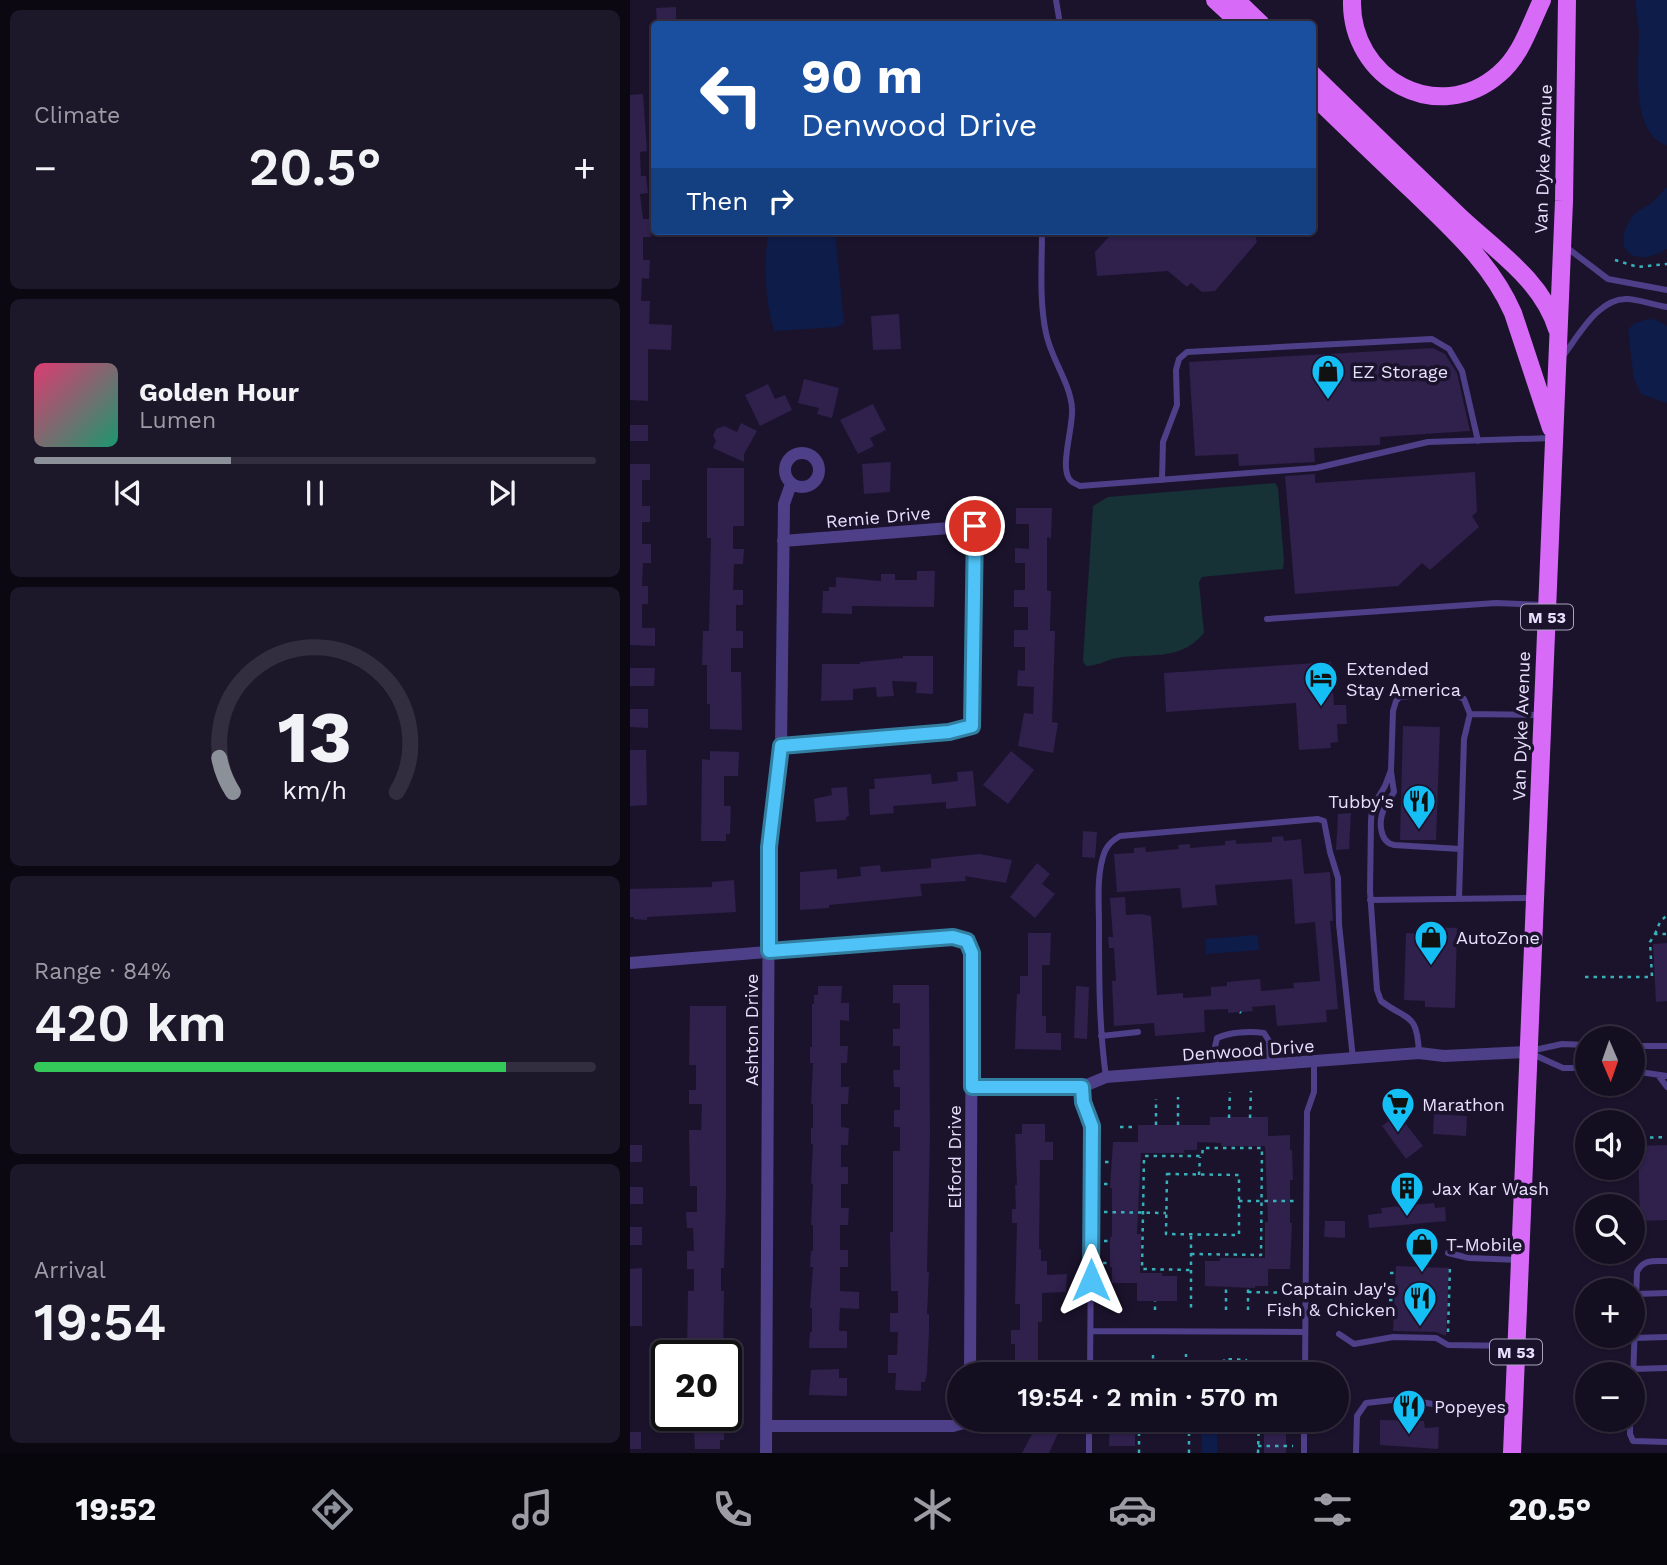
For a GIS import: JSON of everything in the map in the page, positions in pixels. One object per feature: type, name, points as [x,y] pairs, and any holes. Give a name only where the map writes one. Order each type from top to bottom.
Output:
[{"type":"main road","points":[[1215,0],[1238,21]]},
{"type":"main road","points":[[1236,0],[1258,21]]},
{"type":"main road","points":[[1352,0],[1354,29],[1366,56],[1375,68],[1398,85],[1426,95],[1442,96],[1471,91],[1498,75],[1516,55],[1542,0]]},
{"type":"main road","name":"Van Dyke Avenue","points":[[1512,1453],[1558,362],[1566,142],[1567,0]]},
{"type":"main road","points":[[1316,78],[1530,281],[1543,297],[1559,335]]},
{"type":"main road","points":[[1316,98],[1463,240],[1486,266],[1513,313],[1554,438]]},
{"type":"street","name":"Ashton Drive","points":[[766,1453],[769,847],[781,746],[784,504],[791,484]]},
{"type":"street","points":[[781,746],[949,732],[972,726],[976,505]]},
{"type":"street","name":"Remie Drive","points":[[783,541],[975,526]]},
{"type":"street","name":"Elford Drive","points":[[769,951],[953,937],[967,941],[972,953],[970,1362]]},
{"type":"street","points":[[630,963],[769,951]]},
{"type":"street","name":"Denwood Drive","points":[[972,1087],[1082,1087],[1105,1077],[1419,1053],[1444,1056],[1528,1052]]},
{"type":"street","points":[[766,1426],[947,1426]]},
{"type":"lane","points":[[1056,0],[1060,21]]},
{"type":"lane","points":[[1042,235],[1042,309],[1046,334],[1072,406],[1066,474],[1071,482],[1080,486],[1316,468],[1428,442],[1554,438]]},
{"type":"lane","points":[[1562,243],[1608,279],[1667,290]]},
{"type":"lane","points":[[1558,362],[1607,304],[1628,299],[1667,307]]},
{"type":"lane","points":[[1162,480],[1163,442],[1177,405],[1176,370],[1179,359],[1187,352],[1432,339],[1450,349],[1462,371],[1478,441]]},
{"type":"lane","points":[[1267,619],[1496,603],[1547,605]]},
{"type":"lane","points":[[1459,899],[1464,739],[1469,714],[1464,699],[1452,693],[1400,697],[1393,711],[1391,770],[1394,792],[1385,807],[1382,821],[1383,840],[1394,845],[1460,849]]},
{"type":"lane","points":[[1469,714],[1543,715]]},
{"type":"lane","points":[[1391,770],[1372,808],[1370,900],[1377,990],[1381,1001],[1416,1025],[1419,1053]]},
{"type":"lane","points":[[1105,1077],[1101,1035],[1099,889],[1105,850],[1112,841],[1120,836],[1318,819],[1324,821],[1326,826],[1338,878],[1339,924],[1353,1059]]},
{"type":"lane","points":[[1370,900],[1535,898]]},
{"type":"lane","points":[[1101,1035],[1138,1032]]},
{"type":"lane","points":[[1216,1070],[1217,1038],[1255,1032],[1264,1033],[1269,1041],[1270,1066]]},
{"type":"lane","points":[[1528,1052],[1562,1044],[1575,1045]]},
{"type":"lane","points":[[1645,1046],[1667,1046]]},
{"type":"lane","points":[[1528,1052],[1563,1068],[1575,1068]]},
{"type":"lane","points":[[1305,1362],[1307,1112],[1314,1091],[1314,1062]]},
{"type":"lane","points":[[1645,1072],[1667,1076]]},
{"type":"lane","points":[[1656,1073],[1667,1087]]},
{"type":"lane","points":[[1082,1087],[1083,1102],[1092,1126],[1090,1362]]},
{"type":"lane","points":[[1448,1253],[1469,1258],[1521,1261]]},
{"type":"lane","points":[[1637,1278],[1640,1265],[1646,1261],[1667,1261]]},
{"type":"lane","points":[[1645,1294],[1667,1293]]},
{"type":"lane","points":[[1091,1332],[1305,1332]]},
{"type":"lane","points":[[1339,1334],[1354,1344],[1393,1336],[1436,1338],[1448,1345],[1517,1346]]},
{"type":"lane","points":[[1645,1338],[1667,1337]]},
{"type":"lane","points":[[1645,1368],[1667,1368]]},
{"type":"lane","points":[[1356,1453],[1357,1416],[1366,1403],[1402,1399],[1438,1405],[1514,1406]]},
{"type":"lane","points":[[1089,1453],[1090,1432]]},
{"type":"lane","points":[[1304,1432],[1304,1453]]},
{"type":"lane","points":[[1630,1432],[1633,1441],[1667,1442]]},
{"type":"path","points":[[1615,260],[1638,267],[1667,264]]},
{"type":"path","points":[[1585,977],[1651,977],[1650,942],[1660,922],[1667,915]]},
{"type":"path","points":[[1655,934],[1667,934]]},
{"type":"path","points":[[1250,1118],[1251,1091]]},
{"type":"path","points":[[1229,1118],[1230,1093]]},
{"type":"path","points":[[1178,1097],[1178,1125]]},
{"type":"path","points":[[1156,1098],[1156,1125]]},
{"type":"path","points":[[1119,1127],[1134,1127]]},
{"type":"path","points":[[1645,1138],[1667,1137]]},
{"type":"path","points":[[1191,1254],[1249,1256],[1261,1255],[1263,1249],[1262,1148],[1203,1148],[1199,1175]]},
{"type":"path","points":[[1191,1270],[1142,1269],[1142,1162],[1144,1156],[1156,1154],[1200,1156]]},
{"type":"path","points":[[1105,1162],[1110,1162]]},
{"type":"path","points":[[1167,1174],[1199,1175],[1239,1175],[1238,1235],[1166,1234],[1167,1174]]},
{"type":"path","points":[[1104,1184],[1110,1184]]},
{"type":"path","points":[[1239,1201],[1296,1201]]},
{"type":"path","points":[[1104,1212],[1166,1213]]},
{"type":"path","points":[[1191,1235],[1191,1310]]},
{"type":"path","points":[[1104,1241],[1110,1241]]},
{"type":"path","points":[[1103,1263],[1110,1263]]},
{"type":"path","points":[[1448,1336],[1450,1266]]},
{"type":"path","points":[[1390,1273],[1395,1273]]},
{"type":"path","points":[[1390,1286],[1395,1286]]},
{"type":"path","points":[[1226,1288],[1226,1310]]},
{"type":"path","points":[[1248,1310],[1248,1290],[1295,1293]]},
{"type":"path","points":[[1389,1300],[1394,1300]]},
{"type":"path","points":[[1155,1301],[1155,1310]]},
{"type":"path","points":[[1388,1314],[1394,1314]]},
{"type":"path","points":[[1153,1354],[1153,1362]]},
{"type":"path","points":[[1186,1354],[1186,1362]]},
{"type":"path","points":[[1235,1354],[1235,1359]]},
{"type":"path","points":[[1224,1362],[1224,1359],[1235,1359],[1246,1362]]},
{"type":"path","points":[[1139,1432],[1139,1453]]},
{"type":"path","points":[[1189,1432],[1189,1453]]},
{"type":"path","points":[[1258,1453],[1259,1432]]},
{"type":"path","points":[[1258,1446],[1293,1446]]},
{"type":"green space","points":[[1275,483],[1278,488],[1283,569],[1202,577],[1199,582],[1204,633],[1194,643],[1173,653],[1125,657],[1086,666],[1083,661],[1093,506],[1108,497]]},
{"type":"water","points":[[1636,0],[1667,0],[1667,145],[1655,139],[1642,113],[1638,79],[1639,32]]},
{"type":"water","points":[[1667,187],[1667,249],[1647,257],[1630,254],[1623,241],[1630,220]]},
{"type":"water","points":[[769,235],[835,235],[844,324],[836,327],[775,331],[767,296],[766,255]]},
{"type":"water","points":[[1653,319],[1667,327],[1667,403],[1641,394],[1634,379],[1628,330],[1639,322]]},
{"type":"water","points":[[1258,935],[1259,950],[1206,954],[1205,939]]},
{"type":"water","points":[[1202,1432],[1217,1432],[1217,1453],[1202,1453]]},
{"type":"building","points":[[676,7],[676,21],[657,21],[656,8]]},
{"type":"building","points":[[643,94],[647,151],[640,152],[641,176],[646,176],[648,193],[640,194],[643,219],[650,219],[651,237],[643,237],[643,260],[650,260],[649,279],[642,278],[641,301],[650,301],[649,324],[672,325],[671,350],[648,349],[648,401],[630,400],[630,95]]},
{"type":"building","points":[[1110,235],[1255,235],[1257,242],[1215,291],[1202,292],[1191,283],[1187,287],[1168,271],[1097,276],[1095,252]]},
{"type":"building","points":[[899,314],[901,349],[873,350],[871,316]]},
{"type":"building","name":"EZ Storage","points":[[1433,348],[1445,354],[1457,373],[1470,431],[1380,437],[1380,445],[1314,448],[1315,462],[1239,466],[1238,454],[1195,456],[1189,362]]},
{"type":"building","points":[[804,379],[839,388],[832,418],[817,414],[819,408],[798,403]]},
{"type":"building","points":[[768,384],[775,399],[785,395],[792,410],[760,426],[745,395]]},
{"type":"building","points":[[873,404],[886,430],[870,438],[874,446],[858,454],[840,420]]},
{"type":"building","points":[[741,423],[757,431],[744,454],[744,462],[713,448],[716,429],[724,426],[737,432]]},
{"type":"building","points":[[630,425],[648,425],[648,441],[630,441]]},
{"type":"building","points":[[891,462],[890,492],[864,494],[862,464]]},
{"type":"building","points":[[630,464],[650,464],[650,480],[642,480],[642,506],[650,506],[650,522],[642,522],[642,544],[651,544],[651,563],[643,563],[642,586],[648,586],[648,604],[642,604],[642,628],[655,628],[655,646],[630,645]]},
{"type":"building","points":[[707,468],[744,468],[744,526],[733,526],[733,549],[744,549],[743,564],[734,564],[733,590],[743,590],[743,605],[736,605],[736,631],[743,631],[743,648],[731,648],[731,672],[741,672],[742,730],[710,729],[707,665],[702,665],[703,631],[709,631],[711,538],[707,538]]},
{"type":"building","points":[[1475,472],[1477,512],[1472,516],[1479,527],[1430,570],[1422,563],[1398,586],[1295,594],[1285,476],[1315,474],[1315,483]]},
{"type":"building","points":[[1016,508],[1052,508],[1051,538],[1047,537],[1047,591],[1051,591],[1050,631],[1055,631],[1052,722],[1058,723],[1053,753],[1018,746],[1024,713],[1033,714],[1034,687],[1017,686],[1018,670],[1025,671],[1025,647],[1014,647],[1014,630],[1028,630],[1028,607],[1014,607],[1014,590],[1025,590],[1025,563],[1015,563],[1015,548],[1029,549],[1029,524],[1016,524]]},
{"type":"building","points":[[917,571],[935,571],[934,607],[852,606],[852,614],[822,613],[823,591],[836,587],[836,577],[881,581],[881,574],[895,574],[895,580],[917,580]]},
{"type":"building","points":[[903,656],[933,656],[933,694],[916,693],[917,682],[892,681],[894,696],[877,697],[876,687],[853,689],[853,700],[821,701],[822,664],[860,664]]},
{"type":"building","name":"Extended Stay America","points":[[1331,662],[1334,705],[1346,705],[1347,724],[1337,724],[1338,742],[1330,743],[1331,748],[1299,750],[1296,703],[1166,712],[1164,673]]},
{"type":"building","points":[[630,668],[655,668],[654,686],[630,686]]},
{"type":"building","points":[[630,709],[648,709],[648,728],[630,727]]},
{"type":"building","points":[[1403,726],[1440,727],[1436,840],[1400,840]]},
{"type":"building","points":[[630,750],[646,750],[647,805],[630,806]]},
{"type":"building","points":[[710,751],[739,752],[738,776],[724,776],[724,806],[731,806],[730,834],[726,834],[726,841],[701,841],[702,759],[710,760]]},
{"type":"building","points":[[1011,751],[1034,770],[1008,804],[983,785]]},
{"type":"building","points":[[973,771],[976,806],[946,809],[946,802],[893,806],[894,813],[870,815],[869,789],[875,789],[874,779],[931,774],[932,784],[958,781],[957,772]]},
{"type":"building","points":[[847,787],[849,816],[846,820],[816,822],[814,799],[832,795],[831,788]]},
{"type":"building","points":[[1351,813],[1349,849],[1336,850],[1338,814]]},
{"type":"building","points":[[1083,831],[1097,832],[1095,858],[1082,857]]},
{"type":"building","points":[[1283,836],[1284,841],[1301,839],[1304,874],[1330,872],[1333,921],[1330,921],[1338,1009],[1326,1010],[1327,1022],[1277,1026],[1275,1005],[1252,1007],[1253,1011],[1228,1013],[1228,1009],[1204,1010],[1205,1032],[1155,1036],[1154,1023],[1114,1026],[1112,981],[1116,981],[1114,948],[1109,948],[1108,937],[1113,937],[1110,898],[1125,897],[1126,915],[1151,916],[1157,995],[1183,993],[1183,998],[1211,996],[1211,987],[1227,986],[1227,982],[1260,979],[1261,991],[1294,988],[1293,983],[1320,981],[1315,922],[1295,924],[1292,879],[1215,885],[1217,905],[1182,908],[1180,888],[1117,892],[1114,854],[1134,853],[1134,848],[1145,847],[1146,852],[1179,849],[1178,845],[1190,844],[1190,848],[1225,845],[1225,841],[1236,840],[1236,844],[1272,842],[1272,837]]},
{"type":"building","points":[[979,854],[1012,860],[1006,883],[965,876],[966,881],[920,884],[922,896],[800,910],[800,872],[837,869],[837,879],[861,876],[860,867],[880,865],[881,872],[931,868],[931,859]]},
{"type":"building","points":[[1037,863],[1050,874],[1042,884],[1055,894],[1035,918],[1010,897]]},
{"type":"building","points":[[734,880],[736,912],[647,917],[647,920],[630,917],[630,889],[712,887],[712,882]]},
{"type":"building","name":"AutoZone","points":[[1430,927],[1457,928],[1455,1008],[1425,1007],[1425,1001],[1404,1000],[1406,933],[1430,934]]},
{"type":"building","points":[[1028,933],[1051,933],[1050,965],[1042,965],[1042,1016],[1046,1016],[1046,1033],[1061,1033],[1061,1050],[1015,1049],[1020,976],[1028,976]]},
{"type":"building","points":[[1667,943],[1667,1001],[1656,1002],[1653,944]]},
{"type":"building","points":[[893,985],[929,985],[929,1331],[927,1372],[925,1382],[921,1382],[921,1391],[895,1390],[896,1373],[888,1373],[888,1355],[897,1355],[898,1332],[890,1332],[890,1313],[898,1313],[898,1291],[891,1291],[893,1151],[900,1151],[900,1127],[894,1127],[894,1110],[900,1110],[900,1087],[894,1087],[893,1070],[900,1070],[900,1046],[893,1046],[893,1029],[900,1029],[900,1003],[893,1003]]},
{"type":"building","points":[[818,986],[842,986],[841,1003],[849,1003],[849,1021],[840,1020],[840,1046],[848,1046],[847,1063],[841,1063],[841,1087],[849,1087],[848,1104],[841,1104],[841,1127],[849,1128],[848,1145],[841,1145],[841,1167],[848,1167],[848,1184],[841,1184],[841,1208],[849,1208],[848,1225],[840,1225],[840,1250],[848,1250],[848,1267],[840,1267],[840,1291],[859,1292],[859,1309],[840,1308],[839,1331],[847,1331],[847,1348],[809,1348],[812,1332],[810,1308],[813,1267],[810,1267],[813,1251],[813,1063],[810,1063],[810,1047],[812,1004],[814,995],[818,995]]},
{"type":"building","points":[[1076,986],[1089,987],[1087,1039],[1074,1038]]},
{"type":"building","points":[[690,1006],[726,1006],[726,1195],[724,1268],[721,1268],[721,1291],[724,1291],[723,1340],[687,1340],[688,1291],[694,1291],[694,1269],[687,1269],[687,1251],[694,1251],[693,1228],[687,1228],[686,1212],[697,1212],[697,1186],[690,1186],[689,1130],[701,1130],[702,1104],[689,1104],[689,1090],[696,1090],[696,1065],[689,1065]]},
{"type":"building","name":"Marathon","points":[[1398,1114],[1423,1146],[1406,1159],[1382,1126]]},
{"type":"building","points":[[1434,1114],[1467,1116],[1466,1136],[1433,1134]]},
{"type":"building","points":[[1210,1117],[1268,1117],[1268,1136],[1290,1135],[1293,1180],[1290,1180],[1290,1269],[1268,1269],[1268,1286],[1205,1286],[1205,1261],[1220,1261],[1220,1258],[1265,1258],[1265,1222],[1268,1222],[1265,1146],[1221,1146],[1221,1143],[1197,1142],[1197,1150],[1184,1150],[1185,1153],[1141,1153],[1137,1234],[1141,1234],[1140,1273],[1177,1276],[1177,1301],[1137,1301],[1137,1283],[1112,1283],[1110,1188],[1113,1142],[1138,1142],[1138,1125],[1210,1125]]},
{"type":"building","points":[[1022,1124],[1045,1124],[1045,1142],[1053,1142],[1053,1160],[1040,1160],[1039,1249],[1041,1261],[1047,1261],[1047,1275],[1067,1274],[1066,1292],[1042,1293],[1042,1322],[1038,1322],[1038,1362],[1015,1362],[1015,1344],[1011,1344],[1011,1330],[1020,1330],[1020,1304],[1015,1304],[1017,1223],[1012,1223],[1012,1209],[1016,1209],[1017,1185],[1015,1134],[1022,1134]]},
{"type":"building","points":[[630,1145],[642,1145],[642,1162],[630,1162]]},
{"type":"building","points":[[1667,1145],[1667,1220],[1645,1221],[1645,1194],[1639,1194],[1639,1180],[1645,1180],[1645,1146]]},
{"type":"building","points":[[630,1187],[643,1187],[643,1204],[630,1204]]},
{"type":"building","name":"Jax Kar Wash","points":[[1434,1203],[1435,1208],[1445,1207],[1446,1221],[1369,1228],[1368,1215],[1382,1213],[1381,1208]]},
{"type":"building","points":[[1325,1221],[1345,1221],[1345,1238],[1324,1237]]},
{"type":"building","points":[[630,1227],[642,1227],[642,1245],[630,1245]]},
{"type":"building","points":[[1396,1266],[1449,1268],[1446,1336],[1436,1332],[1393,1331]]},
{"type":"building","points":[[642,1268],[642,1326],[630,1326],[630,1269]]},
{"type":"building","points":[[839,1369],[839,1378],[847,1378],[847,1396],[809,1395],[811,1370]]},
{"type":"building","name":"Popeyes","points":[[1380,1420],[1424,1421],[1425,1428],[1439,1427],[1438,1449],[1380,1445]]},
{"type":"building","points":[[724,1431],[724,1440],[720,1440],[720,1449],[695,1449],[694,1432],[688,1432]]},
{"type":"building","points":[[630,1432],[641,1432],[641,1449],[630,1449]]},
{"type":"building","points":[[1033,1432],[1059,1432],[1049,1453],[1022,1453]]},
{"type":"building","points":[[1110,1432],[1135,1432],[1135,1446],[1109,1446]]},
{"type":"building","points":[[1264,1432],[1286,1432],[1286,1453],[1264,1453]]},
{"type":"place","name":"EZ Storage","points":[[1328,401]]},
{"type":"place","name":"Extended Stay America","points":[[1321,708]]},
{"type":"place","name":"Tubby's","points":[[1419,831]]},
{"type":"place","name":"AutoZone","points":[[1431,967]]},
{"type":"place","name":"Marathon","points":[[1398,1134]]},
{"type":"place","name":"Jax Kar Wash","points":[[1407,1218]]},
{"type":"place","name":"T-Mobile","points":[[1422,1274]]},
{"type":"place","name":"Captain Jay's Fish & Chicken","points":[[1420,1328]]},
{"type":"place","name":"Popeyes","points":[[1409,1436]]},
{"type":"route","points":[[975,526],[972,726],[949,732],[781,746],[769,847],[769,951],[953,937],[970,944],[972,1087],[1082,1087],[1083,1102],[1092,1126],[1091,1280]]}]
